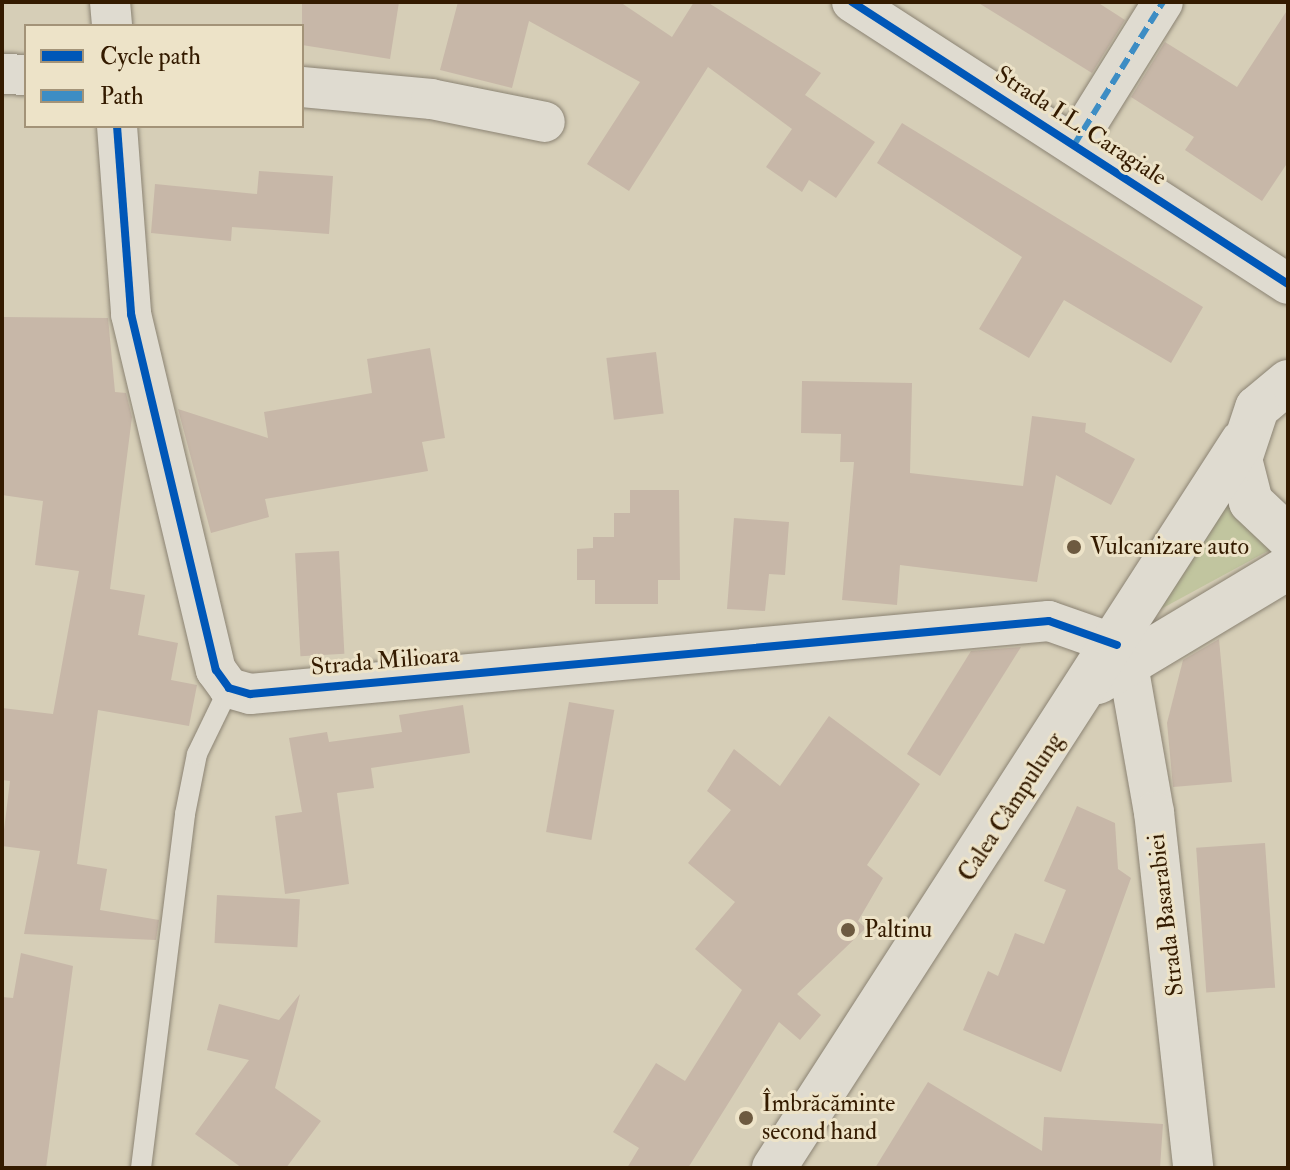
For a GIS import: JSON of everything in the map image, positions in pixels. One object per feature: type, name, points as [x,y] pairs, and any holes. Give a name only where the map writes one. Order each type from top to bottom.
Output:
[{"type":"main road","name":"Calea Câmpulung","points":[[774,1168],[1089,687],[1122,655],[1242,442],[1283,383]]},
{"type":"main road","points":[[1242,442],[1240,470],[1251,502],[1288,537]]},
{"type":"main road","points":[[1122,655],[1288,568]]},
{"type":"street","points":[[110,2],[112,24]]},
{"type":"street","name":"Strada I.L. Caragiale","points":[[852,2],[1288,284]]},
{"type":"street","points":[[1074,145],[1163,2]]},
{"type":"street","points":[[2,74],[24,75]]},
{"type":"street","points":[[304,87],[431,99],[545,122]]},
{"type":"street","points":[[117,128],[131,314],[216,670],[229,688]]},
{"type":"street","name":"Strada Milioara","points":[[229,688],[250,694],[1049,621],[1122,655]]},
{"type":"street","name":"Strada Basarabiei","points":[[1122,655],[1154,812],[1193,1168]]},
{"type":"lane","points":[[141,1168],[185,814],[197,754],[229,688]]},
{"type":"green space","points":[[1231,495],[1275,547],[1148,616]]},
{"type":"building","points":[[302,2],[399,2],[390,59],[304,45]]},
{"type":"building","points":[[458,2],[620,2],[672,37],[694,2],[707,2],[821,73],[805,95],[875,142],[836,198],[809,180],[802,192],[766,167],[792,129],[708,67],[629,191],[587,164],[640,82],[529,21],[512,88],[440,70]]},
{"type":"building","points":[[977,2],[1097,2],[1125,20],[1092,73]]},
{"type":"building","points":[[1288,9],[1288,162],[1262,201],[1185,150],[1194,137],[1131,97],[1165,42],[1237,87]]},
{"type":"building","points":[[902,123],[1203,307],[1171,363],[1064,300],[1029,358],[979,329],[1022,257],[877,163]]},
{"type":"building","points":[[259,171],[333,176],[329,234],[232,227],[231,241],[151,233],[155,184],[257,194]]},
{"type":"building","points":[[2,317],[108,318],[115,392],[126,393],[132,417],[110,589],[145,595],[138,635],[178,643],[171,680],[197,685],[189,726],[98,710],[77,864],[107,869],[100,910],[159,920],[156,940],[24,934],[40,851],[2,846],[10,781],[2,780],[2,708],[53,714],[79,571],[35,565],[43,501],[2,495]]},
{"type":"building","points":[[430,348],[445,438],[422,442],[428,471],[265,499],[269,517],[211,533],[178,409],[268,438],[264,412],[372,393],[367,359]]},
{"type":"building","points":[[656,352],[664,414],[614,420],[606,358]]},
{"type":"building","points":[[802,381],[912,383],[910,473],[1023,486],[1032,416],[1086,423],[1085,432],[1135,459],[1111,505],[1056,475],[1037,582],[900,565],[897,605],[842,600],[854,462],[840,462],[841,434],[801,433]]},
{"type":"building","points":[[630,490],[679,490],[680,580],[658,580],[658,604],[595,604],[595,580],[577,580],[577,549],[593,548],[593,537],[614,537],[614,513],[630,513]]},
{"type":"building","points":[[734,518],[789,522],[785,575],[769,574],[765,611],[727,609]]},
{"type":"building","points":[[339,551],[344,654],[300,656],[295,553]]},
{"type":"building","points":[[1219,639],[1232,782],[1173,787],[1167,723],[1183,660]]},
{"type":"building","points":[[1021,647],[940,776],[907,754],[971,651]]},
{"type":"building","points":[[569,702],[614,710],[591,840],[546,832]]},
{"type":"building","points":[[463,705],[470,753],[371,768],[374,788],[337,793],[349,884],[285,894],[275,816],[302,812],[289,738],[327,732],[329,742],[402,732],[399,715]]},
{"type":"building","points":[[829,716],[920,784],[867,865],[883,878],[858,921],[866,928],[797,994],[821,1015],[800,1040],[779,1022],[688,1168],[627,1168],[639,1148],[613,1132],[656,1063],[685,1081],[742,990],[695,949],[735,902],[688,863],[731,810],[707,791],[734,749],[780,786]]},
{"type":"building","points":[[1077,806],[1115,823],[1118,869],[1131,878],[1061,1072],[963,1030],[988,971],[998,976],[1015,933],[1044,944],[1066,890],[1044,881]]},
{"type":"building","points":[[1265,843],[1275,988],[1206,992],[1196,848]]},
{"type":"building","points":[[217,895],[300,899],[297,947],[214,943]]},
{"type":"building","points":[[21,953],[73,966],[46,1168],[2,1168],[2,997],[13,998]]},
{"type":"building","points":[[300,994],[275,1088],[321,1121],[286,1168],[242,1168],[195,1134],[249,1060],[207,1050],[219,1004],[279,1020]]},
{"type":"building","points":[[928,1082],[1042,1151],[1044,1117],[1163,1124],[1160,1168],[875,1168]]},
{"type":"marked path","points":[[1074,145],[1163,2]]},
{"type":"cycle path","points":[[852,2],[1288,284]]},
{"type":"cycle path","points":[[117,128],[131,314],[216,670],[229,688],[250,694],[1049,621],[1117,645]]},
{"type":"place","name":"Vulcanizare auto","points":[[1074,547]]},
{"type":"place","name":"Paltinu","points":[[848,930]]},
{"type":"place","name":"Îmbrăcăminte second hand","points":[[746,1118]]}]
